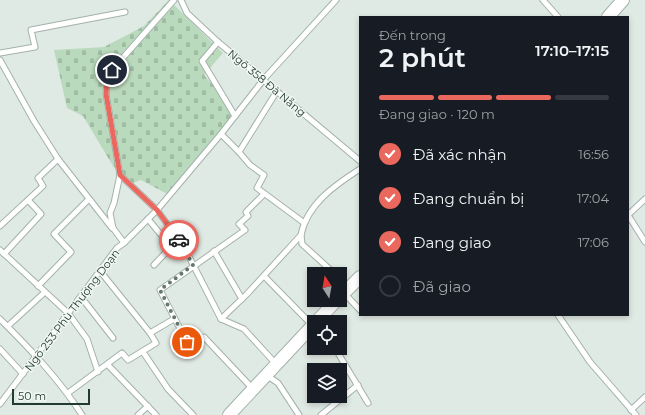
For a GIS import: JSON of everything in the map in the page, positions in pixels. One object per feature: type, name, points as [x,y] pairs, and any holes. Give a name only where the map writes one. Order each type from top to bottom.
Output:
[{"type":"street","points":[[609,16],[623,0]]},
{"type":"street","points":[[347,290],[359,278]]},
{"type":"street","points":[[323,315],[330,307]]},
{"type":"street","points":[[235,413],[253,389],[307,331]]},
{"type":"lane","points":[[113,228],[110,213],[114,203],[120,175],[106,94],[107,81],[112,70],[174,0]]},
{"type":"lane","name":"Ngõ 358 Đà Nẵng","points":[[181,0],[187,13],[218,42],[359,160]]},
{"type":"lane","points":[[124,244],[157,210],[221,134],[264,79],[336,0]]},
{"type":"lane","points":[[545,1],[557,16]]},
{"type":"lane","points":[[0,53],[35,47],[31,30],[125,12]]},
{"type":"lane","points":[[218,42],[202,61],[235,116]]},
{"type":"lane","name":"Ngõ 253 Phù Thượng Doạn","points":[[0,60],[34,121],[58,159],[124,244],[117,248],[0,404]]},
{"type":"lane","points":[[239,152],[277,91]]},
{"type":"lane","points":[[221,134],[250,165],[264,175],[257,188],[304,222]]},
{"type":"lane","points":[[0,226],[43,186],[38,178],[58,159]]},
{"type":"lane","points":[[327,267],[302,244],[301,235],[304,222],[324,196],[359,170]]},
{"type":"lane","points":[[120,175],[157,210],[184,248],[221,319],[244,329],[276,364]]},
{"type":"lane","points":[[253,389],[204,337],[187,342],[169,310],[160,290],[193,265],[245,230],[239,224],[248,216],[246,212],[264,194]]},
{"type":"lane","points":[[38,286],[71,252],[54,234],[89,199]]},
{"type":"lane","points":[[629,214],[645,199]]},
{"type":"lane","points":[[4,254],[41,214],[28,200]]},
{"type":"lane","points":[[629,217],[645,242]]},
{"type":"lane","points":[[148,219],[171,247],[154,265]]},
{"type":"lane","points":[[221,319],[242,300],[301,235]]},
{"type":"lane","points":[[0,250],[68,313],[86,339],[98,372]]},
{"type":"lane","points":[[214,251],[242,300]]},
{"type":"lane","points":[[68,393],[108,365],[122,353],[128,360],[156,343],[150,333],[100,272]]},
{"type":"lane","points":[[264,276],[307,317]]},
{"type":"lane","points":[[8,326],[45,292]]},
{"type":"lane","points":[[81,297],[114,338]]},
{"type":"lane","points":[[347,298],[359,309]]},
{"type":"lane","points":[[559,316],[590,362],[636,415]]},
{"type":"lane","points":[[0,318],[37,355],[68,393],[82,415]]},
{"type":"lane","points":[[150,333],[174,319]]},
{"type":"lane","points":[[0,349],[23,374]]},
{"type":"lane","points":[[143,352],[168,389],[193,415]]},
{"type":"lane","points":[[339,355],[368,403]]},
{"type":"lane","points":[[108,365],[156,415]]},
{"type":"lane","points":[[266,375],[278,383],[299,415]]},
{"type":"lane","points":[[321,415],[358,385]]},
{"type":"lane","points":[[631,410],[645,398]]},
{"type":"lane","points":[[138,415],[148,406]]},
{"type":"green space","points":[[169,0],[223,53],[204,75],[236,111],[167,194],[141,180],[127,185],[113,166],[83,116],[67,108],[54,50],[104,47],[144,26]]},
{"type":"way so far","points":[[179,240],[193,265],[160,290],[169,310],[187,342]]},
{"type":"route","points":[[112,70],[107,81],[106,94],[120,175],[157,210],[179,240]]}]
